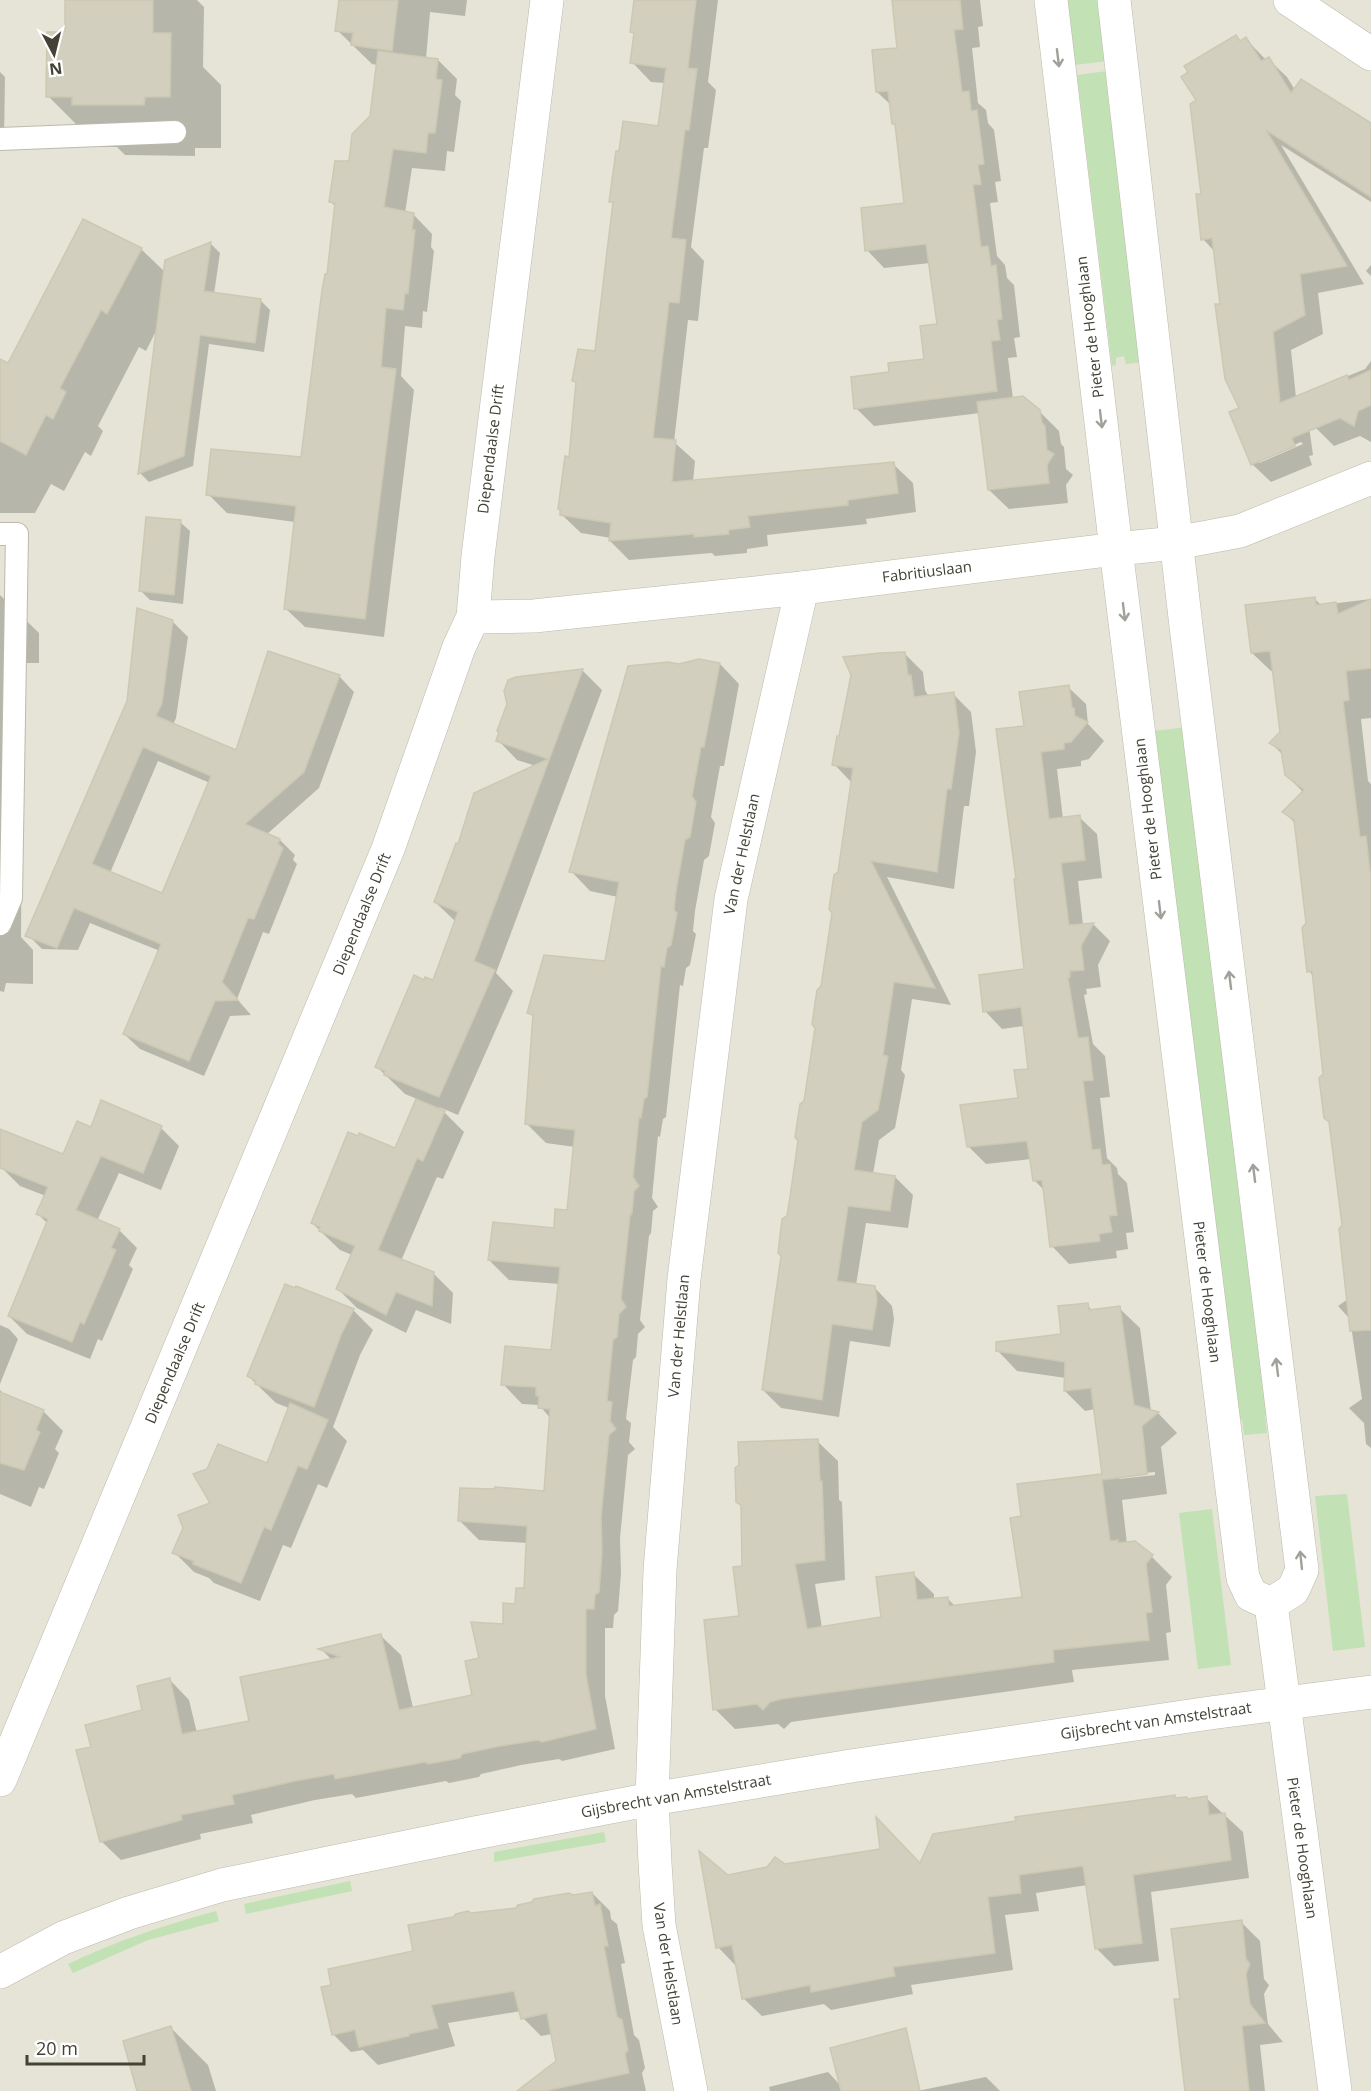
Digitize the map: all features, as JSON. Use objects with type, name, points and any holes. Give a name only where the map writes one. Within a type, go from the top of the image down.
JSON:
[{"type":"street","name":"Diependaalse Drift","points":[[0,1780],[388,849],[459,647],[472,617],[547,0]]},
{"type":"street","name":"Pieter de Hooghlaan","points":[[1051,0],[1242,1578],[1251,1595],[1271,1604],[1282,1703],[1335,2091]]},
{"type":"street","points":[[1114,0],[1176,543],[1302,1570],[1293,1590],[1271,1604]]},
{"type":"street","points":[[1290,0],[1371,54]]},
{"type":"street","name":"Fabritiuslaan","points":[[472,617],[534,616],[802,588],[1176,543],[1240,531],[1371,478]]},
{"type":"street","name":"Van der Helstlaan","points":[[691,2091],[660,1925],[652,1799],[660,1570],[684,1279],[729,911],[802,588]]},
{"type":"street","name":"Gijsbrecht van Amstelstraat","points":[[0,1972],[63,1938],[129,1913],[222,1885],[475,1833],[652,1799],[863,1764],[1371,1692]]},
{"type":"lane","points":[[0,139],[175,132]]},
{"type":"lane","points":[[0,534],[17,534],[11,898],[0,924]]},
{"type":"shaded area","points":[[0,0],[1371,0],[1371,2091],[0,2091]]},
{"type":"green space","points":[[1067,0],[1100,0],[1107,61],[1075,65]]},
{"type":"green space","points":[[1108,71],[1143,362],[1126,364],[1124,356],[1116,358],[1116,365],[1112,366],[1077,75]]},
{"type":"green space","points":[[1187,727],[1269,1415],[1265,1416],[1267,1433],[1244,1435],[1242,1419],[1237,1419],[1154,731]]},
{"type":"green space","points":[[1347,1494],[1365,1647],[1333,1651],[1315,1496]]},
{"type":"green space","points":[[1212,1509],[1231,1665],[1198,1669],[1179,1513]]},
{"type":"green space","points":[[604,1832],[606,1842],[494,1862],[494,1852]]},
{"type":"green space","points":[[350,1881],[352,1891],[246,1914],[244,1904]]},
{"type":"green space","points":[[216,1911],[219,1921],[148,1940],[73,1973],[68,1964],[141,1934]]},
{"type":"building","points":[[65,0],[153,0],[153,33],[171,33],[170,97],[145,97],[144,105],[72,105],[72,97],[46,97],[47,32],[65,32]]},
{"type":"building","points":[[339,0],[398,0],[392,51],[351,45],[353,33],[335,31]]},
{"type":"building","points":[[634,0],[696,0],[688,68],[697,69],[689,130],[685,130],[671,238],[686,240],[679,303],[669,302],[653,438],[676,440],[672,482],[894,462],[898,493],[848,500],[848,505],[748,516],[750,527],[728,530],[729,534],[694,537],[694,534],[609,541],[611,523],[560,515],[560,509],[558,509],[565,456],[569,457],[576,382],[572,381],[578,349],[595,351],[613,202],[609,202],[623,121],[658,126],[666,68],[630,63],[634,33],[630,32]]},
{"type":"building","points":[[892,0],[960,0],[963,29],[954,30],[962,92],[969,91],[971,111],[977,110],[984,164],[978,165],[981,184],[973,185],[981,247],[988,246],[991,266],[996,265],[1002,319],[997,320],[1000,340],[991,341],[997,391],[854,409],[851,377],[889,372],[888,363],[924,359],[920,326],[937,324],[926,244],[865,251],[861,208],[904,203],[895,124],[892,124],[888,91],[876,92],[872,50],[897,48]]},
{"type":"building","points":[[1236,35],[1240,41],[1246,37],[1261,61],[1269,57],[1291,93],[1301,79],[1371,123],[1371,197],[1266,130],[1347,266],[1300,274],[1305,315],[1273,332],[1280,403],[1347,375],[1349,380],[1371,370],[1371,405],[1358,411],[1354,426],[1340,418],[1292,438],[1295,446],[1251,465],[1229,412],[1239,408],[1225,379],[1215,304],[1220,304],[1212,238],[1201,240],[1196,194],[1201,194],[1190,104],[1196,100],[1181,77],[1188,72],[1184,66]]},
{"type":"building","points":[[378,51],[438,59],[436,79],[442,80],[435,133],[428,133],[426,153],[393,149],[384,207],[414,213],[412,230],[415,230],[408,294],[405,293],[403,310],[386,308],[381,367],[396,369],[365,619],[284,609],[296,506],[206,495],[211,449],[301,457],[322,290],[325,274],[327,274],[335,203],[329,202],[335,161],[349,161],[352,134],[370,116]]},
{"type":"building","points":[[83,219],[142,248],[107,314],[101,310],[60,388],[66,392],[53,419],[46,415],[26,455],[0,441],[0,359],[8,363]]},
{"type":"building","points":[[211,242],[204,291],[261,299],[255,343],[200,335],[184,456],[138,474],[165,260]]},
{"type":"building","points":[[1023,396],[1040,410],[1042,423],[1045,426],[1047,450],[1054,454],[1047,465],[1049,483],[988,490],[977,402]]},
{"type":"building","points":[[146,517],[181,520],[174,595],[139,591]]},
{"type":"building","points":[[1315,597],[1316,605],[1336,602],[1338,614],[1371,599],[1371,668],[1346,671],[1349,700],[1343,701],[1360,837],[1366,836],[1371,880],[1371,1330],[1350,1331],[1339,1229],[1342,1225],[1329,1122],[1324,1118],[1319,1078],[1323,1074],[1312,971],[1307,972],[1302,928],[1306,923],[1294,820],[1282,812],[1304,790],[1285,775],[1281,750],[1269,743],[1280,732],[1270,651],[1251,653],[1245,605]]},
{"type":"building","points":[[137,608],[173,620],[162,703],[156,716],[236,750],[268,651],[340,675],[304,772],[245,824],[280,839],[278,844],[283,848],[254,919],[248,918],[222,982],[238,1000],[215,1001],[189,1061],[123,1034],[161,944],[74,908],[57,948],[25,936],[127,701]],"holes":[[[143,747],[211,776],[162,893],[92,864]]]},
{"type":"building","points":[[905,652],[914,697],[954,692],[959,733],[951,789],[947,789],[937,872],[871,861],[935,988],[894,982],[883,1055],[888,1056],[878,1110],[862,1122],[854,1170],[895,1176],[890,1211],[848,1206],[837,1281],[875,1286],[877,1301],[872,1330],[832,1324],[822,1400],[762,1390],[781,1256],[778,1253],[782,1219],[787,1216],[790,1197],[798,1141],[795,1137],[800,1104],[804,1101],[815,1028],[812,1024],[817,990],[821,986],[832,913],[829,909],[834,875],[838,872],[853,768],[832,765],[851,675],[843,657]]},
{"type":"building","points":[[699,659],[720,663],[692,796],[696,802],[690,837],[685,840],[676,891],[674,910],[677,913],[671,945],[667,948],[664,967],[661,966],[647,1097],[644,1099],[641,1118],[639,1117],[633,1177],[639,1186],[634,1191],[630,1216],[621,1299],[626,1307],[619,1314],[617,1337],[613,1340],[607,1401],[612,1402],[610,1421],[616,1429],[609,1435],[601,1517],[602,1552],[599,1592],[595,1595],[594,1609],[586,1609],[586,1675],[596,1729],[542,1742],[538,1740],[500,1746],[462,1754],[460,1758],[428,1764],[425,1762],[335,1779],[334,1774],[232,1795],[234,1804],[181,1815],[182,1820],[100,1842],[76,1750],[91,1747],[85,1725],[142,1710],[137,1686],[170,1678],[182,1734],[249,1721],[240,1677],[340,1657],[318,1649],[381,1634],[399,1710],[472,1695],[465,1661],[479,1658],[471,1622],[503,1624],[503,1603],[515,1604],[516,1588],[524,1588],[527,1526],[458,1521],[460,1488],[494,1489],[495,1487],[544,1491],[550,1409],[538,1408],[539,1396],[536,1396],[536,1387],[501,1385],[505,1346],[551,1350],[560,1267],[488,1260],[493,1222],[554,1228],[555,1209],[567,1210],[575,1130],[525,1124],[533,1015],[527,1013],[544,955],[605,961],[619,882],[569,872],[628,666],[668,662],[679,664]]},
{"type":"building","points":[[583,669],[474,961],[495,970],[439,1097],[384,1075],[385,1071],[375,1067],[414,975],[424,980],[425,977],[433,980],[458,912],[434,902],[456,843],[458,844],[474,793],[548,759],[496,741],[499,732],[497,731],[507,704],[504,691],[508,680],[516,677]]},
{"type":"building","points":[[1069,685],[1075,716],[1088,722],[1071,742],[1064,743],[1064,749],[1041,752],[1049,819],[1080,815],[1085,860],[1061,863],[1069,925],[1094,923],[1081,946],[1084,970],[1070,971],[1068,978],[1078,1038],[1088,1037],[1093,1080],[1083,1081],[1092,1150],[1100,1149],[1102,1165],[1110,1164],[1117,1215],[1109,1216],[1112,1232],[1099,1234],[1100,1241],[1050,1247],[1042,1180],[1033,1181],[1027,1141],[967,1147],[960,1105],[1018,1098],[1014,1070],[1028,1069],[1021,1007],[983,1012],[979,975],[1024,969],[1014,879],[1016,879],[996,729],[1024,726],[1019,692]]},
{"type":"building","points":[[416,1099],[445,1111],[423,1161],[417,1158],[378,1250],[434,1272],[432,1306],[396,1292],[386,1315],[336,1289],[355,1246],[319,1231],[320,1227],[311,1223],[348,1132],[358,1136],[359,1133],[395,1148]]},
{"type":"building","points":[[101,1100],[162,1126],[143,1173],[101,1156],[76,1210],[120,1229],[111,1248],[116,1250],[84,1324],[80,1322],[72,1342],[8,1316],[48,1219],[36,1214],[48,1187],[0,1168],[0,1129],[63,1154],[77,1121],[91,1127]]},
{"type":"building","points":[[285,1284],[295,1288],[296,1286],[354,1309],[341,1335],[314,1407],[255,1384],[256,1381],[247,1376]]},
{"type":"building","points":[[1088,1303],[1089,1310],[1120,1306],[1134,1405],[1159,1412],[1142,1426],[1147,1474],[1102,1480],[1110,1541],[1118,1540],[1118,1543],[1135,1541],[1153,1555],[1146,1564],[1152,1612],[1146,1613],[1149,1640],[1053,1650],[1054,1662],[781,1699],[770,1702],[763,1710],[757,1704],[713,1710],[704,1620],[739,1616],[733,1567],[742,1566],[741,1505],[736,1502],[735,1468],[739,1465],[738,1442],[818,1439],[825,1560],[795,1564],[807,1629],[881,1617],[876,1577],[914,1572],[917,1600],[948,1597],[949,1606],[1022,1597],[1010,1518],[1021,1516],[1017,1484],[1102,1474],[1091,1388],[1064,1391],[1065,1362],[996,1351],[996,1342],[1061,1334],[1058,1306]]},
{"type":"building","points":[[0,1392],[44,1410],[36,1430],[40,1432],[24,1470],[0,1463]]},
{"type":"building","points":[[290,1403],[328,1420],[307,1469],[298,1466],[271,1530],[264,1527],[241,1583],[172,1553],[183,1528],[178,1515],[210,1503],[193,1474],[207,1469],[218,1444],[267,1463]]},
{"type":"building","points":[[1175,1795],[1175,1798],[1187,1797],[1187,1799],[1207,1796],[1209,1815],[1225,1813],[1231,1860],[1133,1875],[1142,1943],[1095,1949],[1083,1866],[1019,1875],[1021,1893],[988,1897],[995,1953],[893,1967],[895,1976],[811,1992],[810,1985],[742,1999],[732,1945],[716,1948],[699,1851],[728,1875],[767,1867],[775,1857],[785,1864],[880,1849],[876,1817],[920,1863],[933,1834],[1016,1821],[1015,1817]]},
{"type":"building","points":[[592,1892],[595,1906],[600,1904],[608,1946],[604,1946],[617,2017],[622,2020],[628,2050],[625,2054],[629,2073],[545,2091],[517,2091],[556,2061],[547,2013],[521,2019],[514,1991],[431,2005],[438,2028],[409,2034],[409,2036],[359,2047],[355,2030],[332,2035],[321,1987],[331,1985],[328,1969],[413,1951],[408,1925],[453,1917],[468,1911],[471,1913],[516,1908],[534,1899]]},
{"type":"building","points":[[1242,1920],[1246,1959],[1250,1964],[1246,1974],[1250,2004],[1265,2023],[1242,2026],[1249,2091],[1185,2091],[1174,1999],[1180,1999],[1171,1929]]},
{"type":"building","points":[[171,2026],[191,2091],[137,2091],[123,2041]]},
{"type":"building","points":[[906,2028],[920,2091],[841,2091],[830,2048]]}]
